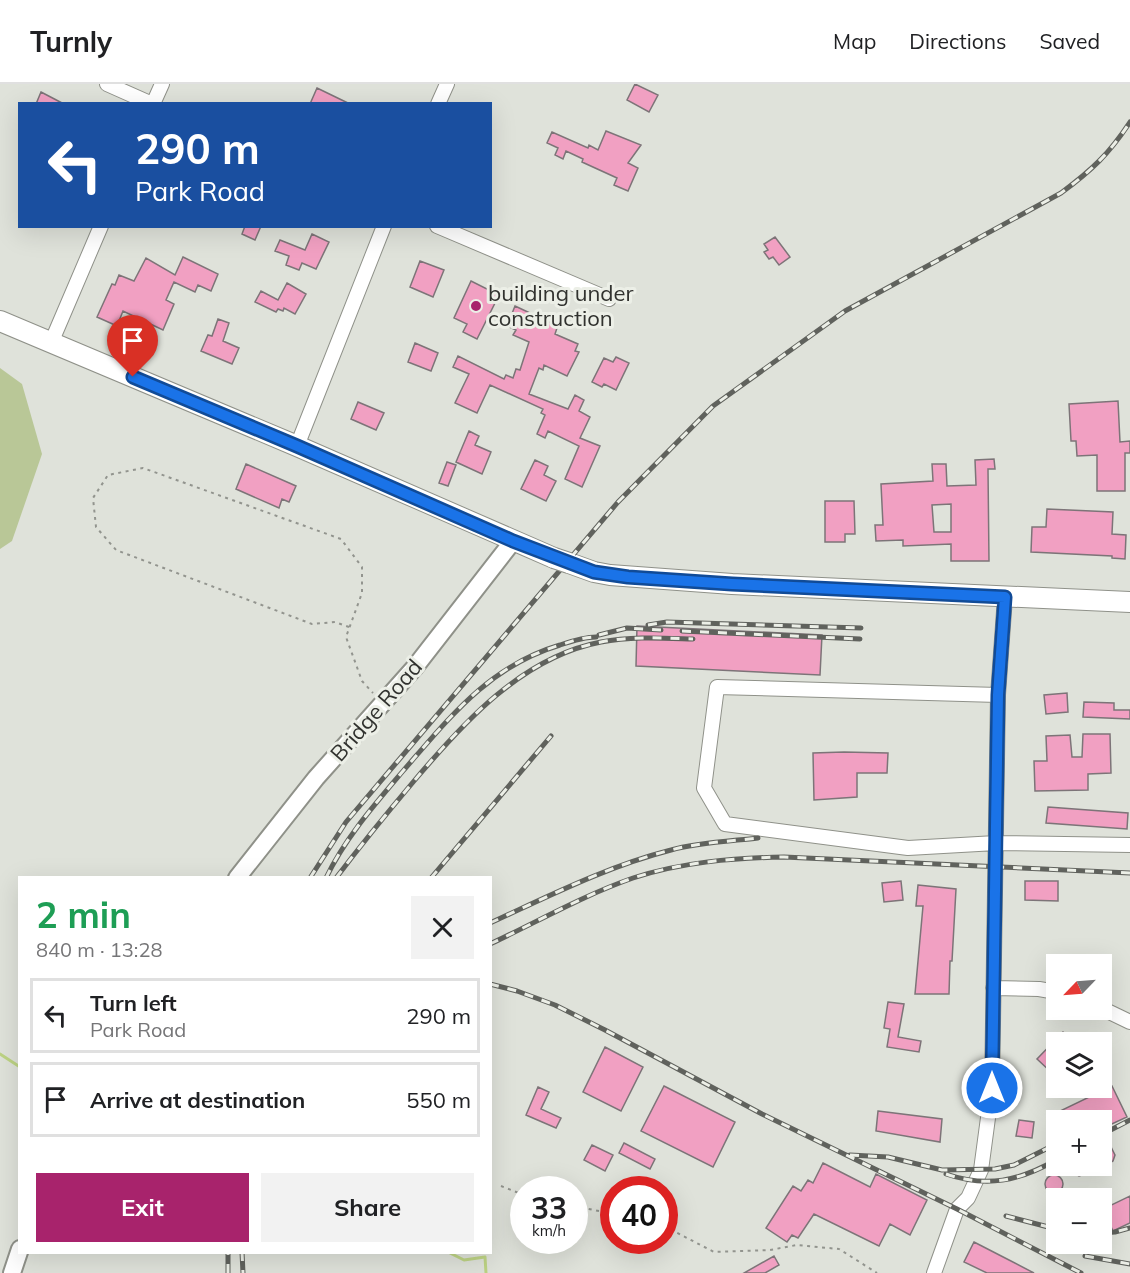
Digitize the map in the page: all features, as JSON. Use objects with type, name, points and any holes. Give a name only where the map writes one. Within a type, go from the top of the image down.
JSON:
[{"type":"highway","points":[[0,321],[297,446],[513,541],[594,572],[640,578],[732,584],[1130,602]]},
{"type":"main road","name":"Bridge Road","points":[[239,876],[316,778],[415,668],[513,541]]},
{"type":"main road","points":[[12,1273],[18,1254]]},
{"type":"street","points":[[107,84],[148,102]]},
{"type":"street","points":[[154,102],[162,84]]},
{"type":"street","points":[[439,102],[447,84]]},
{"type":"street","points":[[51,343],[100,228]]},
{"type":"street","points":[[297,446],[383,228]]},
{"type":"street","points":[[442,228],[609,299]]},
{"type":"street","points":[[934,1273],[957,1209],[968,1198],[981,1170],[992,1088],[998,695],[1005,597]]},
{"type":"street","points":[[998,695],[717,687],[704,788],[724,824],[908,848],[996,843],[1130,845]]},
{"type":"street","points":[[993,988],[1046,990]]},
{"type":"street","points":[[1112,1013],[1130,1022]]},
{"type":"path","points":[[350,627],[335,622],[312,624],[116,550],[96,527],[93,498],[108,475],[143,468],[341,539],[362,567],[362,593],[350,627],[346,638],[362,681],[382,704]]},
{"type":"path","points":[[501,1186],[510,1190]]},
{"type":"path","points":[[678,1233],[714,1252],[770,1250],[797,1245],[839,1249],[876,1273]]},
{"type":"green space","points":[[0,368],[22,384],[42,454],[12,541],[0,549]]},
{"type":"building","points":[[635,84],[658,95],[649,112],[627,100]]},
{"type":"building","points":[[317,88],[346,102],[311,102]]},
{"type":"building","points":[[41,92],[60,102],[37,102]]},
{"type":"building","points":[[606,131],[641,145],[628,163],[638,168],[628,191],[614,185],[617,178],[582,162],[583,159],[566,151],[563,159],[555,155],[558,148],[547,143],[552,132],[598,150]]},
{"type":"building","points":[[244,228],[260,228],[255,240],[242,234]]},
{"type":"building","points":[[312,234],[329,242],[316,269],[302,263],[299,270],[286,265],[289,256],[275,251],[280,240],[305,250]]},
{"type":"building","points":[[775,237],[790,257],[779,265],[773,257],[769,259],[764,252],[768,250],[764,244]]},
{"type":"building","points":[[183,257],[218,274],[211,291],[198,285],[195,292],[174,282],[166,300],[174,304],[163,330],[123,311],[117,326],[97,317],[112,284],[115,285],[119,275],[134,281],[146,258],[175,275]]},
{"type":"building","points":[[420,261],[444,270],[433,297],[410,287]]},
{"type":"building","name":"building under construction","points":[[471,281],[499,295],[477,339],[463,332],[467,324],[454,318]]},
{"type":"building","points":[[287,283],[306,294],[295,314],[284,308],[283,311],[278,309],[276,312],[255,302],[261,291],[278,300]]},
{"type":"building","points":[[515,306],[530,315],[558,325],[555,334],[578,344],[575,351],[579,352],[567,376],[544,365],[543,370],[539,368],[529,394],[568,409],[575,395],[584,400],[579,411],[590,417],[580,438],[600,446],[582,487],[565,479],[579,446],[548,431],[545,438],[537,434],[545,415],[541,413],[543,409],[490,385],[477,413],[455,403],[469,374],[453,367],[458,356],[504,379],[506,375],[513,378],[516,369],[520,370],[529,342],[513,335],[516,330],[507,326]]},
{"type":"building","points":[[218,319],[229,323],[223,341],[239,348],[232,364],[201,351],[208,335],[212,336]]},
{"type":"building","name":"building under construction","points":[[415,343],[438,353],[431,371],[408,362]]},
{"type":"building","points":[[616,357],[629,363],[616,390],[604,384],[602,387],[592,382],[604,358],[613,362]]},
{"type":"building","points":[[1118,401],[1120,442],[1130,441],[1130,453],[1125,453],[1125,491],[1097,491],[1097,455],[1077,456],[1076,441],[1071,441],[1069,404]]},
{"type":"building","points":[[358,402],[384,413],[376,430],[351,419]]},
{"type":"building","points":[[469,431],[479,436],[475,445],[491,452],[482,474],[456,462]]},
{"type":"building","points":[[994,459],[995,469],[988,469],[989,561],[951,561],[951,544],[903,546],[903,540],[876,541],[875,525],[883,525],[881,484],[933,481],[932,464],[946,464],[947,486],[976,485],[975,460]],"holes":[[[951,504],[951,532],[934,532],[932,505]]]},
{"type":"building","points":[[535,460],[548,466],[544,475],[556,481],[546,501],[521,489]]},
{"type":"building","points":[[447,462],[456,465],[448,486],[439,483]]},
{"type":"building","points":[[246,464],[296,486],[289,502],[282,499],[279,508],[236,489]]},
{"type":"building","points":[[825,501],[854,501],[855,534],[845,534],[845,542],[825,542]]},
{"type":"building","points":[[1047,509],[1113,512],[1112,534],[1126,535],[1125,559],[1112,558],[1112,556],[1031,552],[1032,527],[1046,527]]},
{"type":"building","points":[[637,626],[822,635],[820,675],[636,666]]},
{"type":"building","points":[[1067,693],[1068,712],[1046,714],[1044,695]]},
{"type":"building","points":[[1084,702],[1114,703],[1114,710],[1130,710],[1130,719],[1083,717]]},
{"type":"building","points":[[1083,734],[1110,734],[1111,773],[1088,774],[1088,790],[1035,791],[1034,761],[1047,761],[1046,736],[1070,735],[1072,757],[1082,757]]},
{"type":"building","points":[[813,753],[888,753],[887,773],[857,773],[857,797],[814,800]]},
{"type":"building","points":[[1048,807],[1128,813],[1127,829],[1046,823]]},
{"type":"building","points":[[901,881],[903,900],[884,902],[882,883]]},
{"type":"building","points":[[1025,881],[1058,881],[1058,901],[1025,900]]},
{"type":"building","points":[[918,885],[956,889],[949,994],[915,994],[923,906],[916,906]]},
{"type":"building","points":[[888,1002],[904,1004],[898,1037],[921,1041],[919,1052],[887,1047],[890,1029],[884,1028]]},
{"type":"building","points":[[605,1047],[643,1067],[621,1111],[583,1092]]},
{"type":"building","points":[[1046,1050],[1046,1067],[1037,1059]]},
{"type":"building","points":[[664,1086],[735,1122],[713,1167],[641,1131]]},
{"type":"building","points":[[1112,1086],[1127,1117],[1112,1124],[1112,1110],[1062,1110],[1087,1098],[1112,1098]]},
{"type":"building","points":[[538,1087],[549,1092],[541,1109],[561,1118],[556,1128],[526,1115]]},
{"type":"building","points":[[878,1111],[942,1119],[940,1142],[876,1131]]},
{"type":"building","points":[[1019,1120],[1034,1122],[1032,1138],[1016,1136]]},
{"type":"building","points":[[624,1143],[655,1159],[650,1169],[619,1153]]},
{"type":"building","points":[[592,1145],[613,1155],[605,1171],[584,1160]]},
{"type":"building","points":[[823,1163],[870,1187],[876,1174],[927,1200],[910,1235],[890,1224],[879,1246],[814,1214],[798,1238],[792,1235],[787,1242],[766,1228],[793,1186],[801,1191],[808,1180],[813,1183]]},
{"type":"building","points":[[1051,1176],[1057,1176],[1062,1181],[1061,1188],[1047,1188],[1045,1184]]},
{"type":"building","points":[[1130,1196],[1130,1223],[1113,1231],[1112,1229],[1112,1205]]},
{"type":"building","points":[[974,1242],[1034,1273],[987,1273],[964,1262]]},
{"type":"building","points":[[774,1256],[779,1265],[765,1273],[744,1273]]},
{"type":"waterway","points":[[0,1054],[18,1066]]},
{"type":"waterway","points":[[452,1254],[464,1260],[485,1257],[486,1273]]},
{"type":"railway","points":[[311,876],[346,822],[618,502],[713,406],[845,311],[1061,193],[1099,161],[1130,122]]},
{"type":"railway","points":[[648,625],[667,622],[861,628]]},
{"type":"railway","points":[[599,635],[627,628],[661,630]]},
{"type":"railway","points":[[682,631],[860,639]]},
{"type":"railway","points":[[327,876],[351,835],[371,809],[437,731],[473,696],[512,666],[535,654],[574,641],[596,637]]},
{"type":"railway","points":[[338,876],[394,805],[453,737],[496,695],[520,677],[572,650],[601,642],[636,638],[693,639]]},
{"type":"railway","points":[[433,876],[551,736]]},
{"type":"railway","points":[[492,922],[624,864],[691,846],[758,838]]},
{"type":"railway","points":[[492,943],[633,878],[670,868],[708,862],[784,857],[1130,873]]},
{"type":"railway","points":[[492,985],[555,1005],[762,1114],[957,1209],[1081,1273]]},
{"type":"railway","points":[[1112,1129],[1130,1120]]},
{"type":"railway","points":[[850,1155],[888,1157],[942,1170],[995,1169],[1014,1165],[1046,1149]]},
{"type":"railway","points":[[946,1174],[975,1181],[1002,1180],[1029,1173],[1046,1165]]},
{"type":"railway","points":[[1006,1216],[1046,1226]]},
{"type":"railway","points":[[1112,1232],[1130,1228]]},
{"type":"railway","points":[[228,1254],[228,1273]]},
{"type":"railway","points":[[242,1254],[243,1273]]},
{"type":"railway","points":[[1085,1256],[1130,1264]]},
{"type":"place","name":"building under construction","points":[[476,306]]},
{"type":"route","points":[[133,377],[513,541],[594,572],[628,577],[732,584],[1005,597],[998,695],[992,1088]]}]
